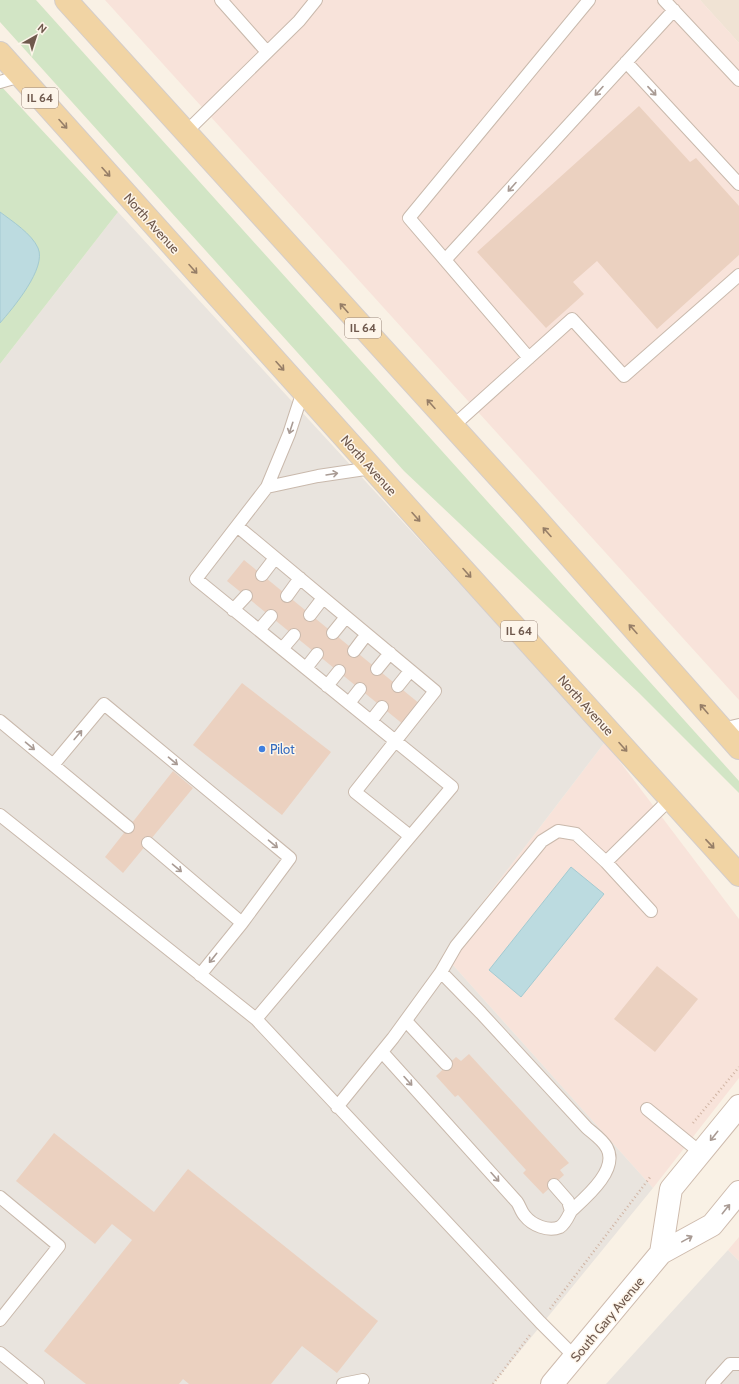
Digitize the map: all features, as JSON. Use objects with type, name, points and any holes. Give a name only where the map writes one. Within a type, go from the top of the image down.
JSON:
[{"type":"main road","name":"IL 64","points":[[66,0],[452,427],[730,727],[739,748]]},
{"type":"main road","name":"North Avenue","points":[[0,53],[739,875]]},
{"type":"main road","points":[[661,1253],[671,1189],[739,1106]]},
{"type":"main road","name":"South Gary Avenue","points":[[552,1384],[661,1253],[712,1225],[739,1192]]},
{"type":"lane","points":[[221,0],[267,52]]},
{"type":"lane","points":[[185,132],[299,21],[316,0]]},
{"type":"lane","points":[[529,358],[409,218],[589,0]]},
{"type":"lane","points":[[664,0],[739,80]]},
{"type":"lane","points":[[445,260],[674,10]]},
{"type":"lane","points":[[626,62],[739,184]]},
{"type":"lane","points":[[0,82],[21,76]]},
{"type":"lane","points":[[452,427],[572,319],[624,376],[739,275]]},
{"type":"lane","points":[[256,1019],[452,787],[196,580],[267,487],[289,434],[303,391]]},
{"type":"lane","points":[[267,487],[318,476],[372,468]]},
{"type":"lane","points":[[237,526],[435,691],[355,792],[410,836]]},
{"type":"lane","points":[[262,575],[275,558]]},
{"type":"lane","points":[[287,596],[300,578]]},
{"type":"lane","points":[[233,610],[246,596]]},
{"type":"lane","points":[[310,615],[323,598]]},
{"type":"lane","points":[[259,630],[271,616]]},
{"type":"lane","points":[[333,633],[346,617]]},
{"type":"lane","points":[[282,649],[294,635]]},
{"type":"lane","points":[[354,651],[366,635]]},
{"type":"lane","points":[[377,669],[390,653]]},
{"type":"lane","points":[[306,668],[317,654]]},
{"type":"lane","points":[[327,686],[339,671]]},
{"type":"lane","points":[[398,686],[410,671]]},
{"type":"lane","points":[[349,704],[360,689]]},
{"type":"lane","points":[[53,765],[104,704],[290,858],[242,923],[200,975]]},
{"type":"lane","points":[[371,721],[382,707]]},
{"type":"lane","points":[[0,721],[128,827]]},
{"type":"lane","points":[[606,862],[670,799]]},
{"type":"lane","points":[[0,815],[256,1019],[540,1322],[575,1356]]},
{"type":"lane","points":[[337,1107],[406,1021],[456,946],[542,841],[558,831],[576,834],[606,862],[651,912]]},
{"type":"lane","points":[[148,843],[242,923]]},
{"type":"lane","points":[[382,1052],[517,1202],[524,1215],[531,1223],[540,1227],[560,1227],[567,1219],[571,1211],[588,1195],[603,1176],[610,1165],[610,1156],[607,1148],[481,1013],[440,972]]},
{"type":"lane","points":[[406,1021],[446,1064]]},
{"type":"lane","points":[[647,1109],[701,1153]]},
{"type":"lane","points":[[554,1185],[568,1201],[571,1211]]},
{"type":"lane","points":[[0,1197],[59,1246],[0,1320]]},
{"type":"lane","points":[[0,1353],[38,1384]]},
{"type":"lane","points":[[712,1384],[730,1364],[739,1364]]},
{"type":"lane","points":[[343,1384],[362,1382]]},
{"type":"path","points":[[696,1119],[739,1068]]},
{"type":"path","points":[[570,1280],[651,1175]]},
{"type":"path","points":[[493,1384],[518,1352]]},
{"type":"shaded area","points":[[105,0],[700,0],[739,43],[739,700]]},
{"type":"shaded area","points":[[700,0],[739,0],[739,43]]},
{"type":"shaded area","points":[[118,212],[605,742],[443,954],[653,1188],[493,1384],[0,1384],[0,364]]},
{"type":"shaded area","points":[[605,742],[739,919],[739,1078],[653,1188],[443,954]]},
{"type":"shaded area","points":[[739,1237],[739,1261],[728,1250]]},
{"type":"shaded area","points":[[728,1250],[739,1261],[739,1384],[606,1384]]},
{"type":"green space","points":[[0,0],[36,0],[739,781],[739,793],[639,693],[404,471],[0,22]]},
{"type":"green space","points":[[0,85],[118,212],[0,364]]},
{"type":"water","points":[[0,212],[21,228],[31,238],[38,248],[39,256],[38,266],[33,277],[13,308],[0,323]]},
{"type":"water","points":[[571,867],[604,894],[521,997],[489,970]]},
{"type":"building","points":[[639,106],[690,162],[696,158],[739,206],[739,255],[657,329],[597,261],[573,282],[584,294],[546,328],[477,252]]},
{"type":"building","points":[[244,560],[420,704],[404,725],[227,581]]},
{"type":"building","name":"Pilot","points":[[242,683],[331,752],[282,815],[193,745]]},
{"type":"building","points":[[173,771],[193,788],[123,873],[105,857]]},
{"type":"building","points":[[657,966],[698,999],[655,1052],[614,1019]]},
{"type":"building","points":[[469,1054],[569,1163],[560,1170],[564,1175],[543,1194],[523,1173],[526,1170],[458,1095],[455,1097],[436,1076],[456,1057],[461,1061]]},
{"type":"building","points":[[54,1133],[154,1212],[188,1169],[378,1321],[337,1373],[302,1346],[271,1384],[189,1384],[183,1379],[179,1384],[86,1384],[44,1351],[132,1240],[112,1224],[95,1244],[16,1181]]},
{"type":"place","name":"Pilot","points":[[262,749]]}]
